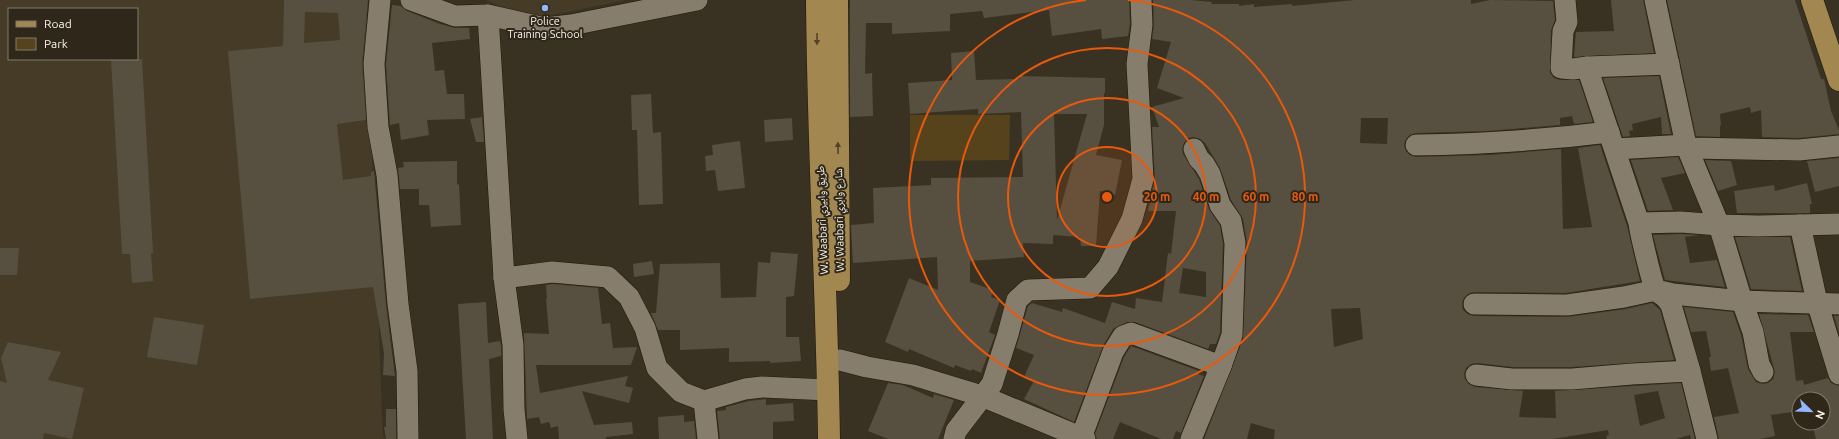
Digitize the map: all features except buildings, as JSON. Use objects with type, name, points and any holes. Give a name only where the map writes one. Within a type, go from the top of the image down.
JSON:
[{"type":"main road","name":"W. Waabari طريق وابيري","points":[[817,0],[818,113],[828,339],[829,439]]},
{"type":"main road","name":"W. Waabari شارع وابري","points":[[837,0],[842,439]]},
{"type":"main road","points":[[1812,0],[1838,75]]},
{"type":"street","points":[[380,0],[374,64],[378,127],[387,175],[398,304],[407,371],[408,439]]},
{"type":"street","points":[[411,0],[455,16],[488,15],[545,28],[571,25],[697,0]]},
{"type":"street","points":[[954,439],[956,431],[992,384],[1017,300],[1028,290],[1090,288],[1108,267],[1132,218],[1143,179],[1137,64],[1142,25],[1141,0]]},
{"type":"street","points":[[1565,0],[1567,22],[1563,31],[1561,68],[1573,69],[1587,67],[1669,64]]},
{"type":"street","points":[[1655,0],[1686,145],[1719,225],[1753,332],[1759,364],[1763,372]]},
{"type":"street","points":[[488,15],[504,278],[513,345],[514,409],[517,439]]},
{"type":"street","points":[[1587,67],[1639,223],[1641,238],[1656,290],[1667,297],[1671,305],[1690,371],[1707,439]]},
{"type":"street","points":[[1416,145],[1462,145],[1500,141],[1612,141],[1686,145],[1691,148],[1799,150],[1839,146]]},
{"type":"street","points":[[1191,439],[1232,335],[1235,243],[1231,220],[1220,205],[1210,174],[1204,164],[1199,160],[1194,149]]},
{"type":"street","points":[[1639,223],[1681,222],[1719,225],[1839,224]]},
{"type":"street","points":[[1800,225],[1817,302],[1839,374]]},
{"type":"street","points":[[504,278],[552,272],[608,277],[629,297],[645,328],[657,368],[681,392],[704,401],[762,387],[828,390]]},
{"type":"street","points":[[1474,304],[1567,305],[1624,297],[1656,290],[1673,294],[1742,301],[1817,302],[1839,304]]},
{"type":"street","points":[[840,360],[867,367],[913,375],[982,396],[1083,438],[1113,352],[1123,336],[1130,334],[1221,366]]},
{"type":"street","points":[[1476,375],[1512,379],[1572,379],[1690,371]]},
{"type":"street","points":[[704,401],[708,439]]},
{"type":"shaded area","points":[[0,0],[366,0],[383,437],[386,439],[0,439]]},
{"type":"shaded area","name":"Police Training School","points":[[486,0],[626,0],[543,17],[513,13]]},
{"type":"green space","points":[[910,115],[1010,115],[1009,160],[910,161]]},
{"type":"place","name":"Police Training School","points":[[545,8]]}]
